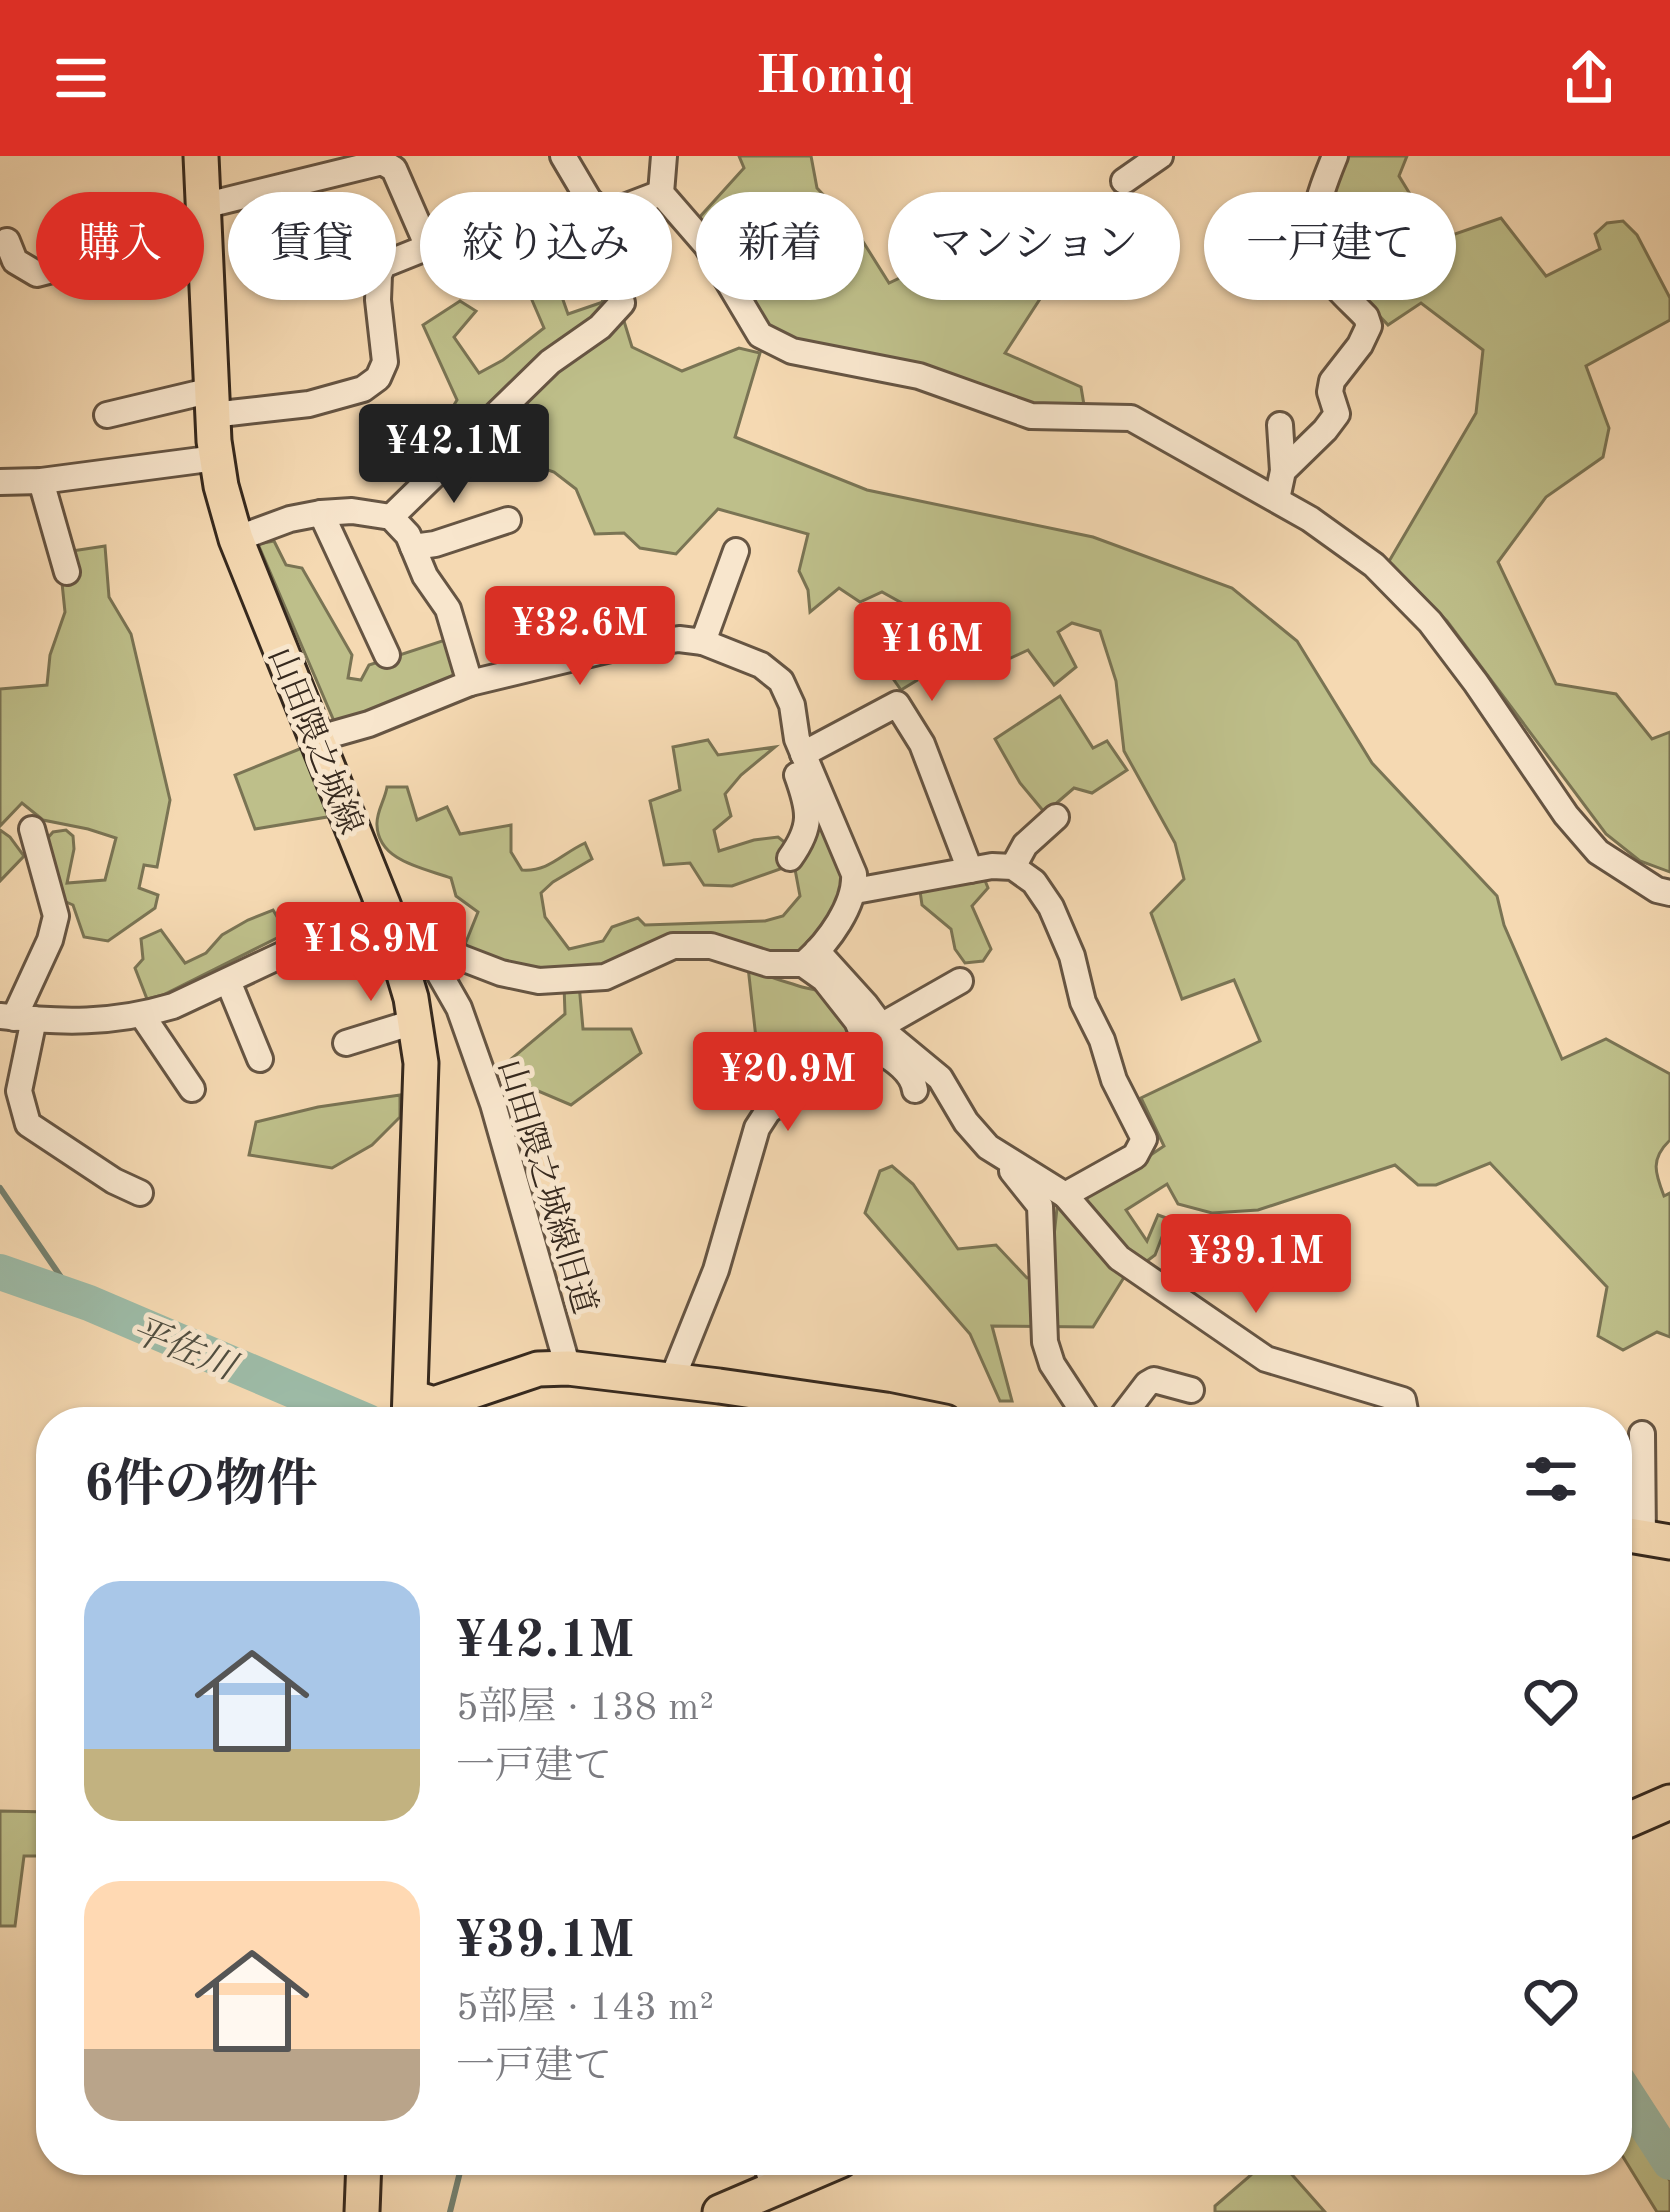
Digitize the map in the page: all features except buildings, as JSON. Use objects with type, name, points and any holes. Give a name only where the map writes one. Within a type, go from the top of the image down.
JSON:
[{"type":"main road","name":"山田隈之城線","points":[[201,156],[202,192]]},
{"type":"main road","name":"山田隈之城線","points":[[204,226],[221,486],[236,539],[384,907],[411,998],[421,1063],[410,1407]]},
{"type":"main road","points":[[427,1407],[538,1369],[568,1368],[863,1407]]},
{"type":"main road","points":[[1632,1818],[1670,1802]]},
{"type":"main road","points":[[362,2212],[363,2175]]},
{"type":"main road","points":[[720,2212],[769,2175]]},
{"type":"street","points":[[563,156],[588,192]]},
{"type":"street","points":[[661,192],[664,156]]},
{"type":"street","points":[[1124,182],[1160,156]]},
{"type":"street","points":[[1283,471],[1336,414],[1331,381],[1369,326],[1325,273],[1314,242],[1316,204],[1335,156]]},
{"type":"street","points":[[204,206],[382,162],[394,169],[420,229]]},
{"type":"street","points":[[672,206],[707,246],[760,335],[792,351],[919,376],[1030,416],[1131,418],[1310,519],[1374,565],[1430,622],[1566,815],[1598,852],[1657,890],[1670,893]]},
{"type":"street","points":[[7,241],[14,262],[37,274],[137,248],[205,245]]},
{"type":"street","points":[[106,415],[212,403],[309,404],[363,389],[378,378],[385,362],[378,300],[383,265],[420,250]]},
{"type":"street","points":[[391,518],[550,362],[600,327],[621,300]]},
{"type":"street","points":[[1277,499],[1283,471],[1280,424]]},
{"type":"street","points":[[0,482],[216,458]]},
{"type":"street","points":[[40,481],[67,572]]},
{"type":"street","points":[[236,539],[321,513],[352,511],[391,518],[408,535],[425,575],[448,609],[470,683]]},
{"type":"street","points":[[321,513],[387,655]]},
{"type":"street","points":[[413,547],[508,520]]},
{"type":"street","points":[[703,642],[736,551]]},
{"type":"street","points":[[611,649],[619,616]]},
{"type":"street","points":[[316,739],[369,724],[470,683],[611,649],[679,639],[703,642],[761,665],[781,681],[792,705],[796,739],[854,874],[855,891],[810,957],[768,964],[711,946],[673,946],[605,977],[539,981],[501,974],[462,958],[414,929]]},
{"type":"street","points":[[790,858],[808,823],[807,802],[796,775],[805,760],[896,704],[922,744],[970,870]]},
{"type":"street","points":[[824,803],[840,807],[861,849]]},
{"type":"street","points":[[1012,867],[1025,845],[1056,817]]},
{"type":"street","points":[[32,829],[56,916],[16,1018],[19,1091],[28,1124],[140,1193]]},
{"type":"street","points":[[855,891],[992,866],[1012,867],[1034,882],[1051,907],[1072,956],[1083,1003],[1144,1139],[1135,1156],[1064,1195]]},
{"type":"street","points":[[16,1018],[77,1022],[142,1015],[173,1006],[384,907]]},
{"type":"street","name":"山田隈之城線旧道","points":[[384,907],[414,929],[459,1008],[493,1103],[568,1368]]},
{"type":"street","points":[[810,957],[857,1021],[940,1078],[966,1122],[1040,1206],[1045,1342],[1052,1364],[1080,1407]]},
{"type":"street","points":[[228,981],[260,1059]]},
{"type":"street","points":[[671,1382],[716,1270],[757,1128],[768,1111],[873,1034],[960,981]]},
{"type":"street","points":[[142,1015],[192,1089]]},
{"type":"street","points":[[346,1043],[415,1022]]},
{"type":"street","points":[[873,1034],[914,1080],[915,1090]]},
{"type":"street","points":[[988,1147],[1064,1195],[1119,1258],[1266,1359],[1403,1400],[1404,1407]]},
{"type":"street","points":[[1129,1407],[1154,1380],[1191,1390]]},
{"type":"street","points":[[1642,1434],[1643,1538]]},
{"type":"green space","points":[[739,156],[811,156],[821,192],[722,192],[744,168]]},
{"type":"green space","points":[[1345,156],[1407,156],[1399,176],[1409,192],[1332,192]]},
{"type":"green space","points":[[1501,218],[1546,276],[1600,249],[1595,234],[1607,223],[1623,221],[1637,235],[1670,298],[1670,320],[1586,366],[1609,428],[1603,457],[1546,497],[1498,562],[1556,684],[1616,694],[1652,739],[1670,732],[1670,872],[1640,861],[1606,834],[1447,621],[1388,563],[1476,413],[1483,350],[1421,303],[1388,325],[1365,300],[1456,300],[1456,234]]},
{"type":"green space","points":[[864,243],[888,281],[888,300],[1039,300],[1005,353],[1081,387],[1085,411],[1030,408],[797,345],[764,329],[746,300],[864,300]]},
{"type":"green space","points":[[532,300],[563,300],[568,314],[617,300],[632,347],[682,371],[739,348],[760,353],[735,437],[867,490],[1093,537],[1232,588],[1297,641],[1372,763],[1497,896],[1504,925],[1562,1059],[1606,1039],[1670,1074],[1670,1140],[1656,1166],[1664,1196],[1670,1193],[1670,1337],[1657,1332],[1623,1350],[1598,1336],[1607,1287],[1490,1163],[1436,1185],[1418,1185],[1395,1165],[1258,1210],[1212,1213],[1178,1204],[1167,1184],[1126,1210],[1147,1241],[1158,1215],[1169,1219],[1155,1255],[1123,1279],[1093,1327],[992,1326],[1012,1401],[1000,1401],[970,1334],[865,1213],[880,1171],[892,1166],[913,1184],[958,1249],[996,1245],[1027,1278],[1050,1274],[1057,1208],[1109,1183],[1164,1146],[1141,1098],[1260,1041],[1234,980],[1182,999],[1151,913],[1184,879],[1175,843],[1124,751],[1116,681],[1100,631],[1072,623],[1058,632],[1076,667],[1054,685],[1028,650],[1002,662],[980,642],[901,690],[894,680],[936,622],[882,592],[860,602],[839,588],[810,612],[808,590],[799,571],[808,534],[718,509],[676,554],[640,548],[624,533],[595,534],[576,489],[554,472],[487,449],[465,431],[427,471],[419,463],[457,400],[423,325],[460,301],[476,311],[454,337],[479,373],[544,328]]},
{"type":"green space","points":[[274,541],[286,565],[302,568],[352,655],[348,678],[361,680],[369,665],[448,639],[464,681],[337,728],[258,544]]},
{"type":"green space","points":[[105,546],[109,597],[131,634],[170,800],[157,867],[144,865],[139,888],[158,895],[155,908],[108,941],[84,937],[73,905],[57,898],[46,840],[53,832],[66,830],[73,836],[67,883],[105,880],[116,838],[43,820],[22,803],[0,826],[0,689],[47,685],[50,655],[65,612],[62,583],[76,578],[72,551]]},
{"type":"green space","points":[[1060,696],[1093,748],[1107,741],[1127,770],[1092,793],[1074,788],[1045,813],[1020,783],[995,739]]},
{"type":"green space","points":[[708,740],[718,755],[775,747],[725,794],[731,816],[714,830],[719,851],[778,837],[792,848],[818,802],[851,889],[801,959],[710,942],[548,977],[464,947],[478,912],[456,896],[451,878],[393,855],[379,837],[377,820],[387,787],[407,787],[417,820],[447,807],[460,834],[511,825],[511,852],[522,870],[547,865],[585,843],[592,859],[541,893],[545,917],[569,949],[603,941],[612,927],[638,918],[645,925],[765,921],[783,916],[800,896],[794,864],[732,886],[704,885],[690,863],[664,865],[650,801],[680,790],[673,747]]},
{"type":"green space","points":[[302,748],[333,816],[255,829],[235,775]]},
{"type":"green space","points":[[0,830],[24,856],[0,881]]},
{"type":"green space","points":[[984,878],[988,888],[972,906],[991,949],[983,961],[965,963],[955,949],[951,929],[922,905],[920,891]]},
{"type":"green space","points":[[273,910],[287,933],[147,999],[135,968],[143,959],[141,939],[161,930],[185,963],[206,953],[222,935]]},
{"type":"green space","points":[[748,967],[826,995],[850,1032],[844,1044],[781,1085],[752,1059],[719,1054],[720,1044],[756,1038]]},
{"type":"green space","points":[[579,984],[583,1029],[631,1029],[641,1053],[571,1105],[529,1087],[502,1091],[511,1059],[565,1014],[564,985]]},
{"type":"green space","points":[[400,1095],[400,1117],[372,1145],[332,1168],[249,1155],[256,1122]]},
{"type":"green space","points":[[0,1811],[36,1812],[36,1856],[24,1856],[15,1926],[0,1926]]},
{"type":"green space","points":[[1632,2121],[1670,2181],[1670,2212],[1657,2212],[1632,2171]]},
{"type":"green space","points":[[1251,2175],[1292,2175],[1325,2212],[1215,2212],[1215,2206]]},
{"type":"waterway","points":[[0,1188],[76,1299]]},
{"type":"waterway","name":"平佐川","points":[[0,1272],[89,1303],[333,1407]]},
{"type":"waterway","name":"平佐川","points":[[1632,2103],[1670,2162]]},
{"type":"waterway","points":[[450,2212],[459,2175]]}]
